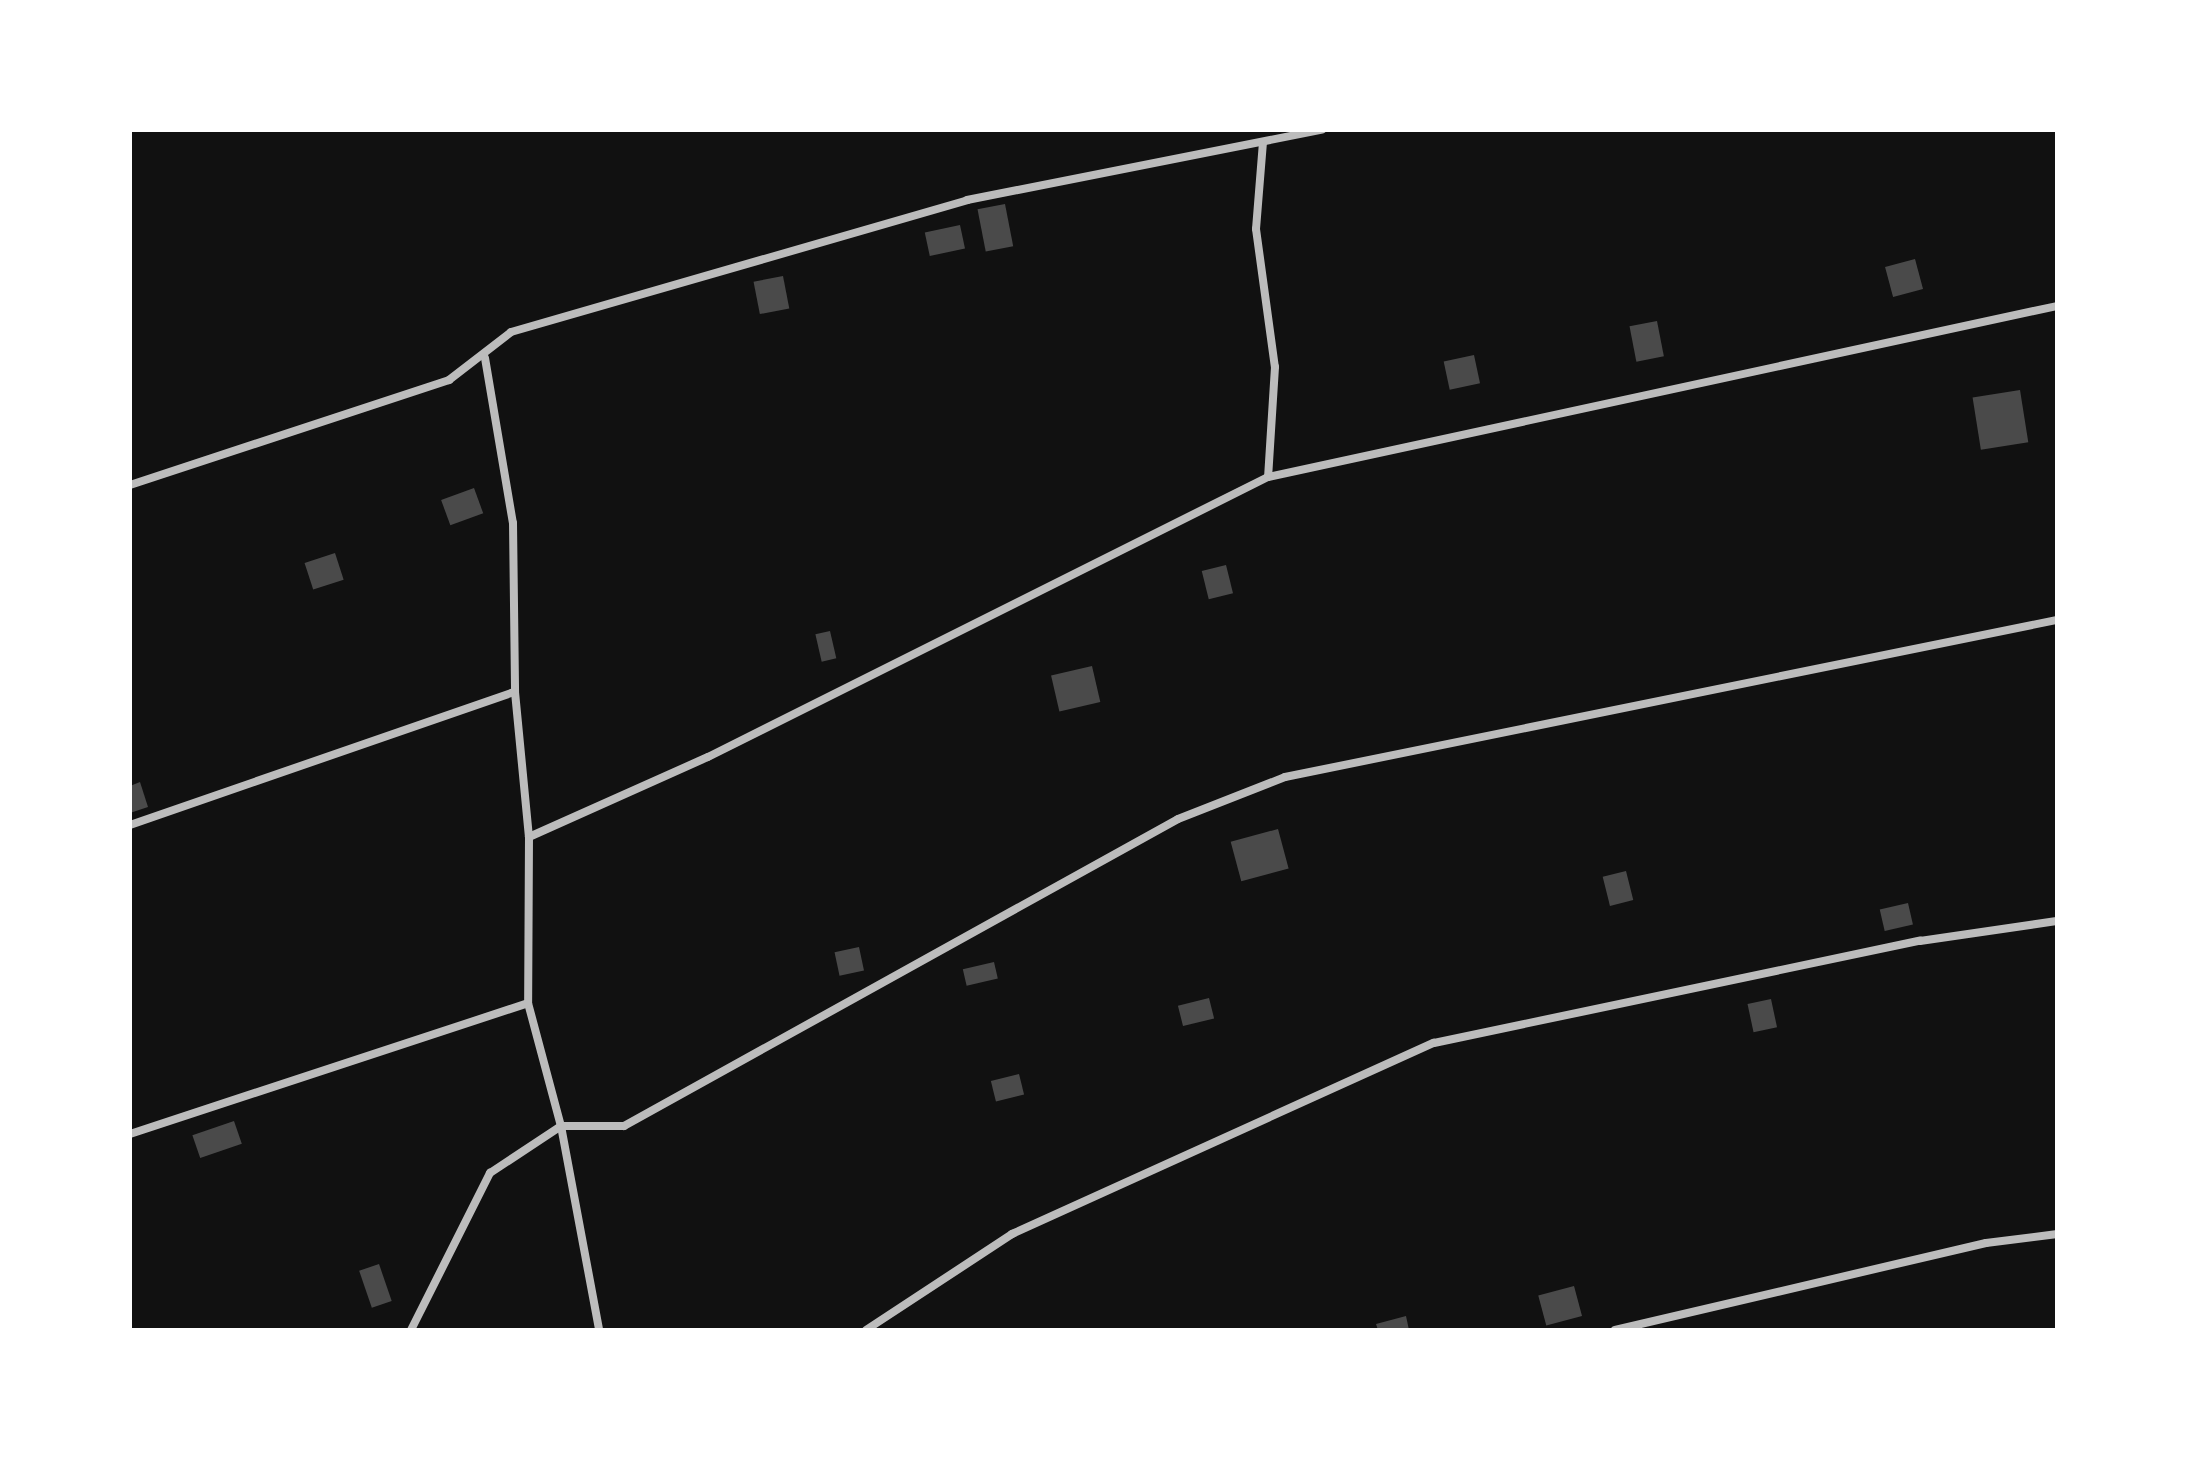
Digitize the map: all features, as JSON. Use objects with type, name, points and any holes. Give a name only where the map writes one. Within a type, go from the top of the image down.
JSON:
[{"type":"lane","points":[[130,485],[449,380],[485,358],[511,332],[967,200],[1322,130]]},
{"type":"lane","points":[[1263,142],[1256,229],[1276,367],[1268,478]]},
{"type":"lane","points":[[529,837],[708,757],[1268,478],[2057,306]]},
{"type":"lane","points":[[485,358],[513,523],[515,692],[529,837],[528,1004],[561,1126],[598,1330]]},
{"type":"lane","points":[[412,1330],[490,1173],[561,1126],[624,1126],[1178,819],[1286,777],[2057,620]]},
{"type":"lane","points":[[130,824],[515,692]]},
{"type":"lane","points":[[866,1330],[1012,1234],[1434,1043],[1920,941],[2057,921]]},
{"type":"lane","points":[[130,1134],[528,1004]]},
{"type":"lane","points":[[1615,1330],[1986,1242],[2057,1234]]},
{"type":"building","points":[[1005,204],[1013,246],[986,252],[978,209]]},
{"type":"building","points":[[960,225],[965,248],[930,256],[925,232]]},
{"type":"building","points":[[1915,259],[1923,289],[1893,297],[1885,267]]},
{"type":"building","points":[[783,276],[789,308],[760,314],[754,282]]},
{"type":"building","points":[[1657,321],[1664,356],[1636,362],[1630,326]]},
{"type":"building","points":[[1474,355],[1480,383],[1450,390],[1444,361]]},
{"type":"building","points":[[2020,390],[2028,442],[1981,450],[1973,398]]},
{"type":"building","points":[[474,488],[483,513],[450,525],[441,500]]},
{"type":"building","points":[[335,553],[344,580],[313,590],[305,563]]},
{"type":"building","points":[[1226,565],[1233,593],[1209,599],[1202,571]]},
{"type":"building","points":[[830,631],[836,658],[822,662],[815,634]]},
{"type":"building","points":[[1092,666],[1100,702],[1059,711],[1051,675]]},
{"type":"building","points":[[140,782],[148,807],[130,813],[130,786]]},
{"type":"building","points":[[1278,829],[1289,869],[1241,881],[1231,842]]},
{"type":"building","points":[[1626,871],[1633,900],[1610,906],[1603,877]]},
{"type":"building","points":[[1908,903],[1913,924],[1885,931],[1880,910]]},
{"type":"building","points":[[859,947],[864,970],[840,976],[835,952]]},
{"type":"building","points":[[994,962],[998,979],[967,986],[963,969]]},
{"type":"building","points":[[1209,998],[1214,1018],[1183,1026],[1178,1006]]},
{"type":"building","points":[[1771,999],[1777,1027],[1754,1032],[1748,1004]]},
{"type":"building","points":[[1019,1074],[1024,1094],[996,1101],[991,1081]]},
{"type":"building","points":[[234,1121],[242,1144],[200,1158],[192,1135]]},
{"type":"building","points":[[379,1264],[392,1301],[372,1308],[359,1271]]},
{"type":"building","points":[[1574,1286],[1582,1316],[1546,1326],[1538,1296]]},
{"type":"building","points":[[1406,1316],[1409,1330],[1378,1330],[1376,1324]]}]
